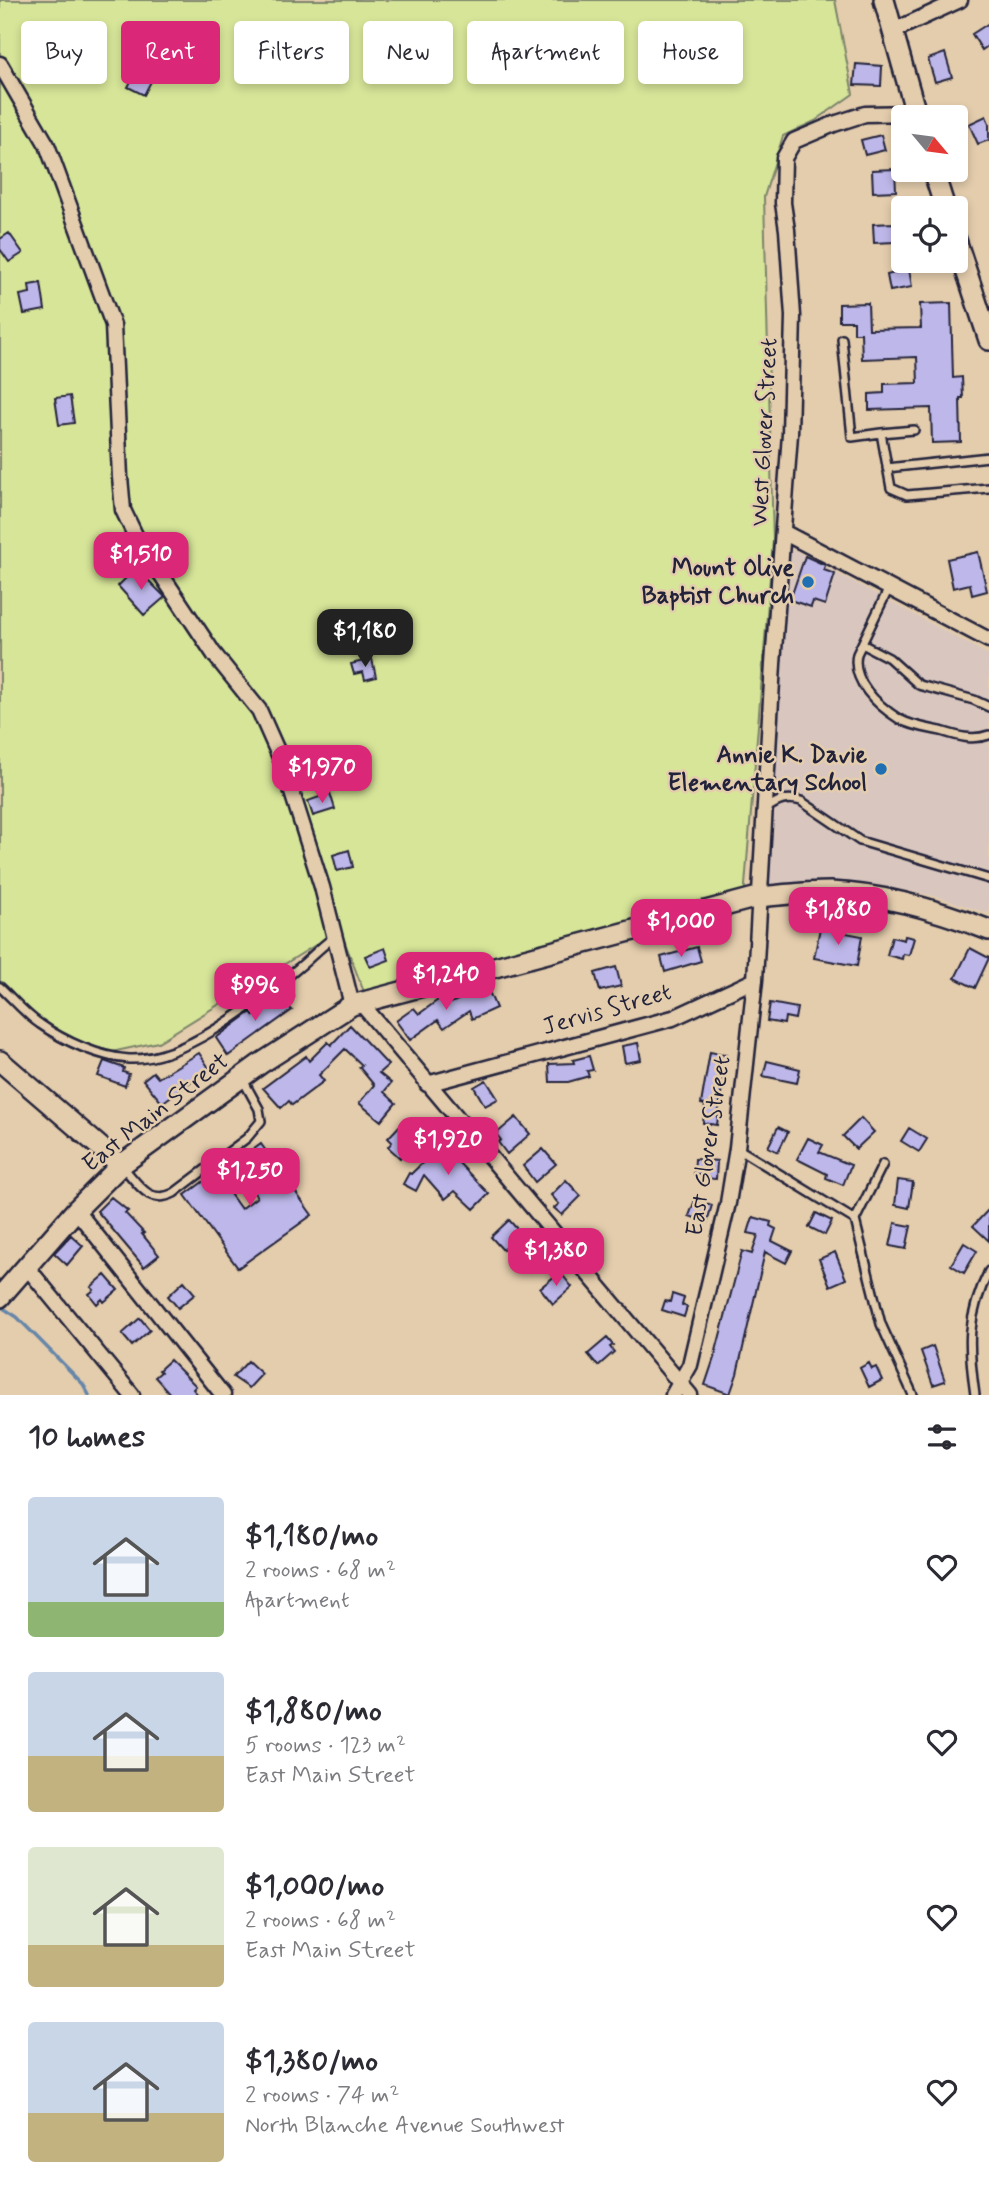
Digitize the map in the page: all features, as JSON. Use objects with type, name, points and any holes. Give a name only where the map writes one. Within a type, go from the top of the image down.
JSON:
[{"type":"main road","points":[[884,0],[913,105]]},
{"type":"main road","points":[[967,273],[989,340]]},
{"type":"main road","name":"East Main Street","points":[[0,1297],[76,1210],[121,1165],[242,1077],[356,1003],[758,897],[828,892],[899,901],[959,918],[989,930]]},
{"type":"main road","points":[[0,1061],[121,1165]]},
{"type":"street","points":[[893,31],[960,0]]},
{"type":"street","points":[[0,64],[47,145],[113,325],[123,510],[135,535],[214,654],[259,710],[283,764],[322,887],[333,938],[356,1003],[427,1084],[681,1392]]},
{"type":"street","name":"West Glover Street","points":[[758,897],[790,434],[793,317],[783,203],[784,158],[794,141],[834,124],[864,114],[891,115]]},
{"type":"street","points":[[783,532],[989,640]]},
{"type":"street","name":"East Glover Street","points":[[681,1392],[690,1365],[728,1203],[737,1148],[755,980],[758,897]]},
{"type":"street","name":"Jervis Street","points":[[427,1084],[673,1018],[755,980]]},
{"type":"street","points":[[76,1210],[223,1395]]},
{"type":"street","points":[[23,1269],[132,1395]]},
{"type":"lane","points":[[842,339],[852,437],[914,430]]},
{"type":"lane","points":[[881,433],[891,488],[907,495],[989,488]]},
{"type":"lane","points":[[887,468],[989,457]]},
{"type":"lane","points":[[890,588],[862,644],[855,663],[857,675],[877,702],[900,720],[964,737],[978,738],[989,735]]},
{"type":"lane","points":[[862,644],[889,658],[919,685],[974,700],[989,708]]},
{"type":"lane","points":[[764,811],[777,801],[791,798],[801,801],[867,844],[989,879]]},
{"type":"lane","points":[[0,987],[38,1023],[58,1035],[110,1056],[131,1059],[160,1055],[187,1046],[207,1034],[270,990],[333,938]]},
{"type":"lane","points":[[121,1165],[151,1196],[162,1199],[174,1193],[247,1138],[261,1121],[259,1109],[242,1077]]},
{"type":"lane","points":[[737,1148],[855,1220]]},
{"type":"lane","points":[[883,1164],[855,1220],[881,1324],[913,1395]]},
{"type":"lane","points":[[975,1395],[970,1362],[972,1311],[989,1271]]},
{"type":"shaded area","name":"Annie K. Davie Elementary School","points":[[791,548],[989,655],[989,914],[939,897],[882,886],[827,883],[771,888],[764,883]]},
{"type":"green space","points":[[0,0],[835,0],[853,94],[815,121],[783,136],[764,197],[773,541],[744,898],[366,997],[340,930],[158,1042],[93,1056],[51,1030],[0,992]]},
{"type":"building","points":[[989,23],[989,45],[982,50],[972,34]]},
{"type":"building","points":[[945,53],[952,77],[935,82],[928,59]]},
{"type":"building","points":[[856,64],[882,66],[881,86],[854,85]]},
{"type":"building","points":[[130,84],[150,84],[144,95],[128,87]]},
{"type":"building","points":[[986,116],[989,123],[989,140],[978,144],[969,124]]},
{"type":"building","points":[[881,135],[885,150],[865,155],[861,140]]},
{"type":"building","points":[[891,169],[891,182],[896,182],[896,191],[873,192],[872,170]]},
{"type":"building","points":[[891,223],[891,242],[874,243],[873,224]]},
{"type":"building","points":[[9,233],[23,253],[9,262],[0,249],[0,239]]},
{"type":"building","points":[[910,273],[912,287],[890,291],[887,275]]},
{"type":"building","points":[[41,283],[45,310],[24,314],[20,295],[30,293],[29,285]]},
{"type":"building","points":[[868,303],[869,329],[921,328],[920,304],[951,303],[953,378],[962,377],[961,442],[932,443],[931,408],[869,410],[869,394],[884,393],[884,384],[918,383],[917,357],[862,359],[861,333],[854,333],[854,321],[839,321],[839,304]]},
{"type":"building","points":[[70,396],[74,423],[59,425],[55,398]]},
{"type":"building","points":[[978,552],[987,591],[972,595],[970,584],[953,588],[947,559]]},
{"type":"building","name":"Mount Olive Baptist Church","points":[[805,556],[825,565],[824,570],[835,574],[825,605],[813,601],[811,607],[790,600]]},
{"type":"building","points":[[136,568],[165,597],[144,615],[118,586]]},
{"type":"building","points":[[372,659],[376,677],[365,680],[363,672],[354,674],[351,664]]},
{"type":"building","points":[[330,793],[335,809],[313,816],[308,801]]},
{"type":"building","points":[[349,850],[353,867],[337,871],[333,855]]},
{"type":"building","points":[[820,928],[862,936],[857,966],[814,958]]},
{"type":"building","points":[[905,936],[914,938],[909,955],[903,954],[902,959],[887,955],[892,937],[904,940]]},
{"type":"building","points":[[697,947],[701,961],[665,972],[661,957]]},
{"type":"building","points":[[385,948],[389,960],[370,967],[365,956]]},
{"type":"building","points":[[970,948],[989,958],[975,988],[955,978]]},
{"type":"building","points":[[616,967],[621,986],[600,991],[595,973]]},
{"type":"building","points":[[285,986],[294,997],[286,1004],[292,1010],[228,1056],[216,1038],[251,1012],[254,1016],[280,994],[278,992]]},
{"type":"building","points":[[487,987],[496,1008],[472,1019],[469,1011],[444,1028],[438,1020],[410,1040],[396,1021],[414,1008],[419,1014],[445,995],[451,1003]]},
{"type":"building","points":[[770,1003],[797,1008],[795,1019],[785,1017],[784,1024],[767,1021]]},
{"type":"building","points":[[350,1025],[388,1065],[379,1073],[391,1083],[384,1092],[396,1103],[381,1121],[359,1103],[374,1085],[359,1067],[362,1065],[345,1049],[319,1075],[324,1081],[292,1105],[289,1101],[281,1108],[263,1088],[306,1056],[309,1061],[328,1042],[331,1045]]},
{"type":"building","points":[[638,1043],[641,1060],[625,1063],[622,1046]]},
{"type":"building","points":[[710,1052],[726,1055],[717,1125],[703,1123],[705,1105],[701,1104]]},
{"type":"building","points":[[199,1053],[209,1068],[162,1103],[143,1080],[153,1072],[158,1078]]},
{"type":"building","points":[[589,1056],[593,1070],[587,1071],[589,1076],[568,1082],[550,1082],[549,1064],[574,1063],[573,1060]]},
{"type":"building","points":[[104,1061],[124,1068],[123,1072],[129,1074],[125,1086],[98,1076]]},
{"type":"building","points":[[767,1061],[800,1069],[797,1083],[763,1076]]},
{"type":"building","points":[[486,1080],[498,1099],[485,1106],[474,1087]]},
{"type":"building","points":[[516,1117],[530,1134],[507,1154],[498,1142],[501,1140],[496,1134]]},
{"type":"building","points":[[861,1118],[874,1132],[856,1149],[843,1136]]},
{"type":"building","points":[[405,1120],[421,1135],[400,1158],[388,1147],[392,1142],[388,1138]]},
{"type":"building","points":[[778,1127],[788,1132],[778,1152],[768,1147]]},
{"type":"building","points":[[909,1128],[927,1139],[919,1152],[901,1141]]},
{"type":"building","points":[[808,1138],[823,1145],[819,1152],[851,1165],[843,1185],[826,1178],[827,1174],[797,1159]]},
{"type":"building","points":[[444,1142],[457,1155],[454,1158],[489,1194],[474,1209],[455,1191],[445,1199],[424,1175],[416,1191],[403,1184],[409,1173]]},
{"type":"building","points":[[261,1144],[312,1215],[238,1268],[185,1195],[215,1173],[241,1209],[257,1197],[234,1164]]},
{"type":"building","points":[[543,1149],[556,1164],[535,1182],[523,1166]]},
{"type":"building","points":[[695,1159],[717,1161],[716,1179],[702,1178],[702,1174],[694,1174]]},
{"type":"building","points":[[566,1180],[581,1196],[562,1215],[554,1208],[559,1204],[551,1195]]},
{"type":"building","points":[[898,1180],[913,1182],[909,1208],[895,1205]]},
{"type":"building","points":[[111,1197],[128,1211],[125,1213],[144,1233],[142,1234],[159,1255],[144,1267],[97,1211]]},
{"type":"building","points":[[695,1200],[712,1205],[707,1222],[689,1216]]},
{"type":"building","points":[[989,1209],[989,1241],[973,1226]]},
{"type":"building","points":[[816,1213],[832,1221],[825,1235],[809,1227]]},
{"type":"building","points":[[753,1217],[771,1222],[770,1226],[776,1229],[772,1241],[792,1251],[786,1263],[765,1252],[730,1394],[705,1385],[742,1251],[752,1254],[758,1235],[748,1233]]},
{"type":"building","points":[[509,1220],[544,1259],[532,1271],[509,1245],[503,1250],[491,1237]]},
{"type":"building","points":[[895,1223],[911,1226],[906,1249],[890,1246]]},
{"type":"building","points":[[71,1235],[83,1246],[67,1265],[54,1253]]},
{"type":"building","points":[[964,1243],[977,1251],[964,1273],[951,1265]]},
{"type":"building","points":[[835,1252],[846,1279],[830,1286],[819,1259]]},
{"type":"building","points":[[560,1272],[572,1287],[553,1304],[540,1288]]},
{"type":"building","points":[[105,1275],[118,1290],[104,1302],[102,1299],[97,1304],[89,1294],[94,1290],[91,1287]]},
{"type":"building","points":[[184,1281],[195,1294],[178,1308],[168,1296]]},
{"type":"building","points":[[672,1294],[684,1298],[682,1305],[687,1307],[684,1317],[662,1310],[665,1301],[670,1302]]},
{"type":"building","points":[[140,1318],[150,1330],[132,1346],[122,1334]]},
{"type":"building","points":[[607,1338],[613,1345],[610,1347],[614,1352],[598,1366],[588,1354]]},
{"type":"building","points":[[933,1346],[945,1381],[933,1385],[921,1351]]},
{"type":"building","points":[[170,1360],[196,1386],[193,1389],[198,1395],[171,1395],[155,1377]]},
{"type":"building","points":[[248,1361],[262,1374],[249,1388],[233,1377]]},
{"type":"building","points":[[869,1363],[872,1369],[876,1367],[882,1380],[869,1387],[860,1368]]},
{"type":"waterway","points":[[0,1306],[17,1317],[83,1384],[89,1395]]},
{"type":"place","name":"Mount Olive Baptist Church","points":[[808,582]]},
{"type":"place","name":"Annie K. Davie Elementary School","points":[[881,769]]}]
